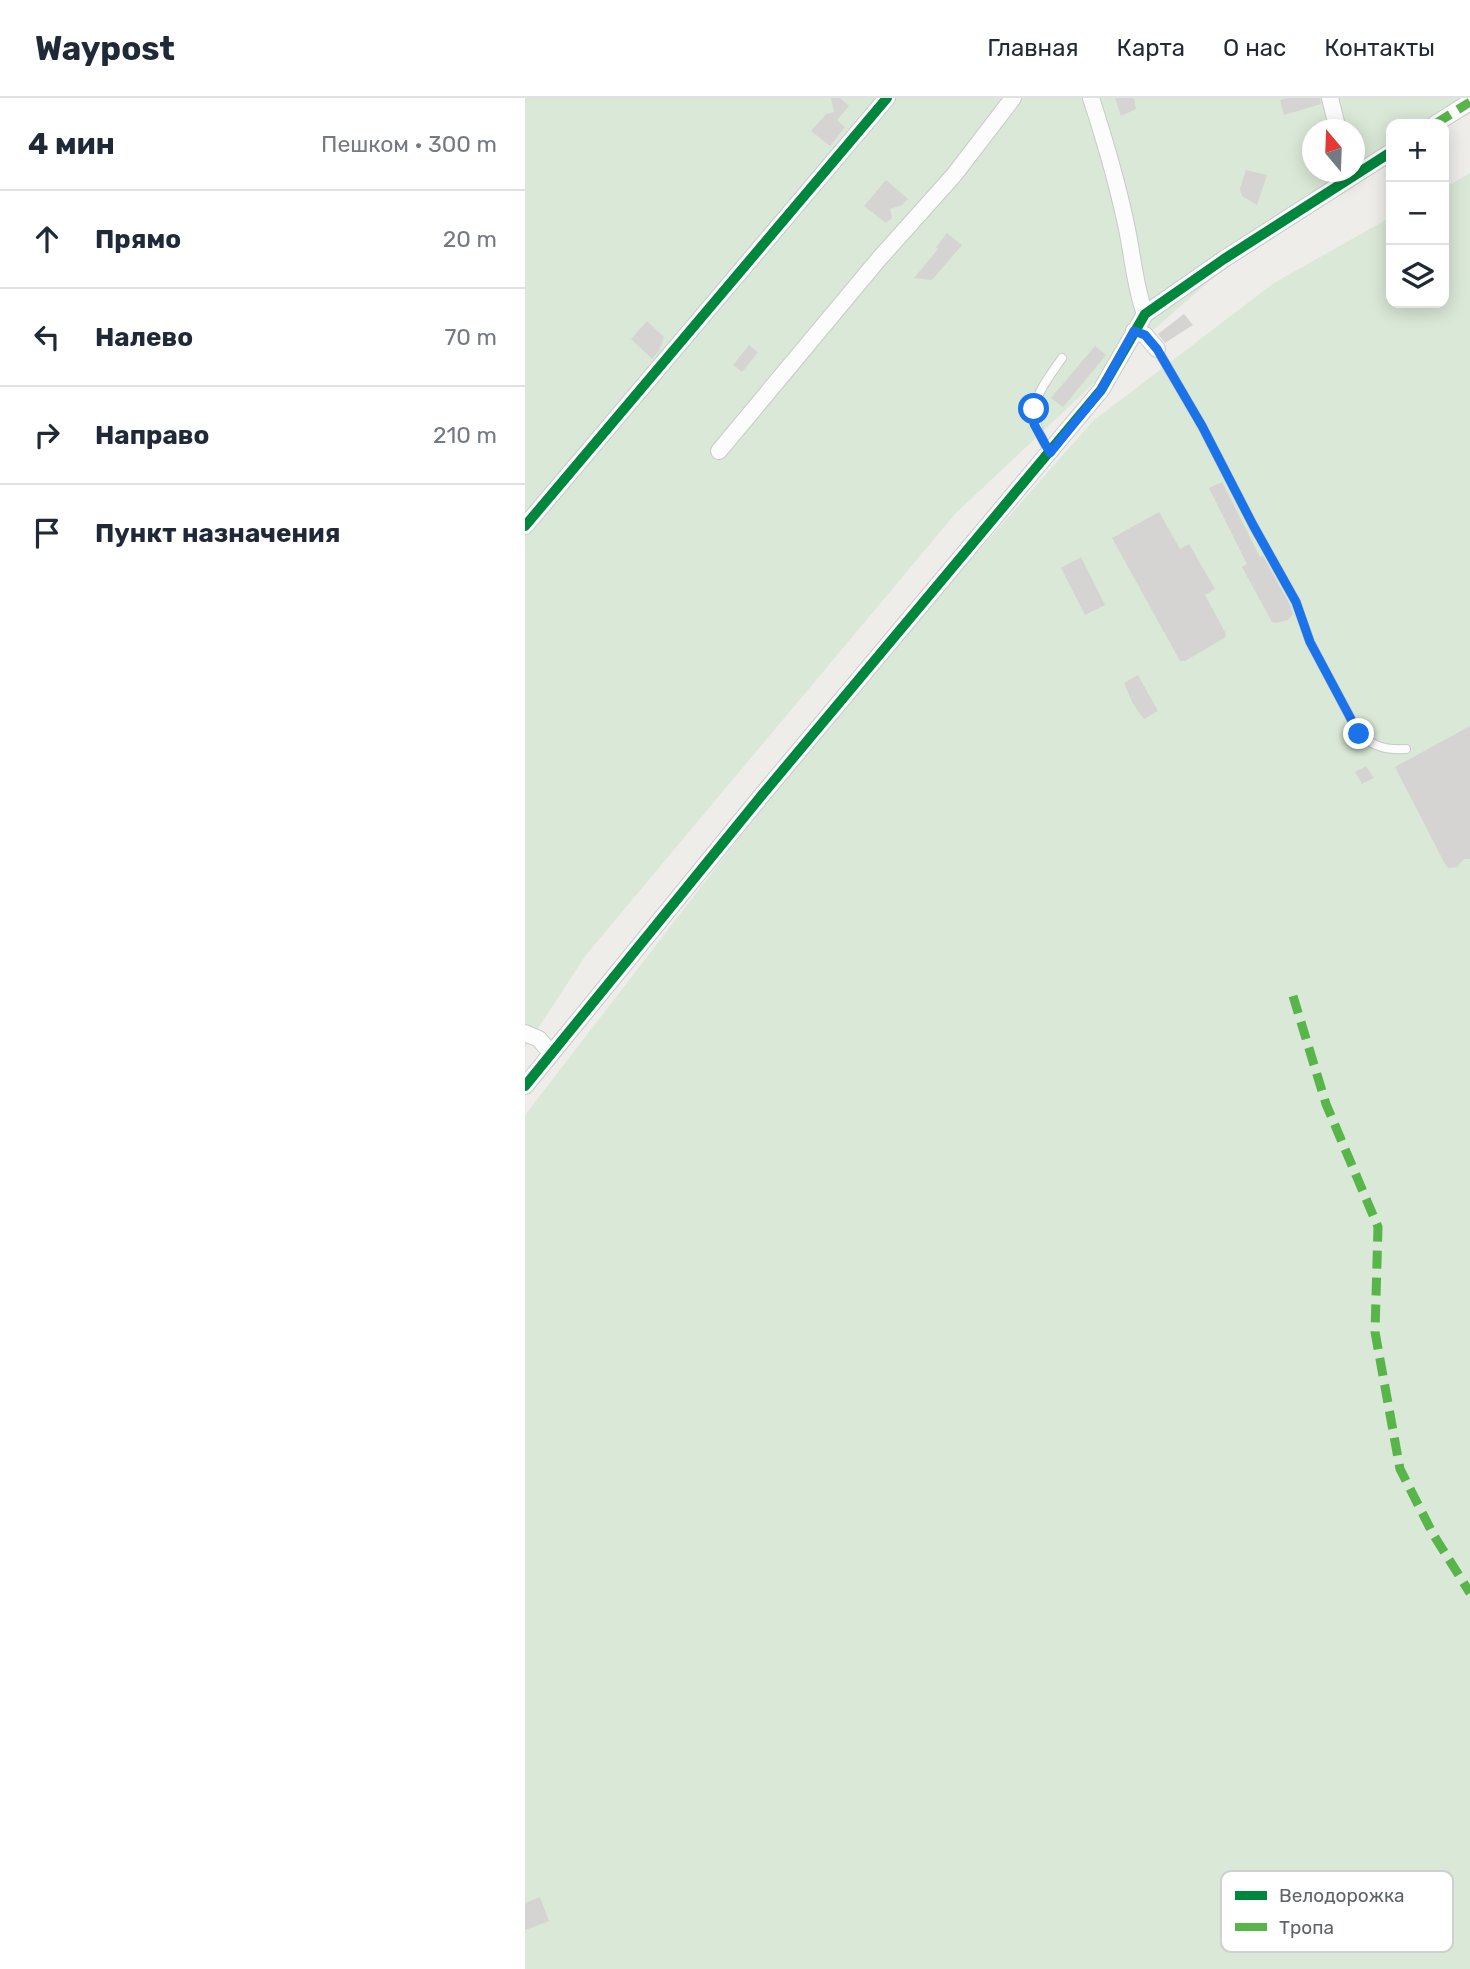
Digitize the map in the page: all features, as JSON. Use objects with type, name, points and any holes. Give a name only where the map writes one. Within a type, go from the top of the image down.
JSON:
[{"type":"street","points":[[525,526],[887,98]]},
{"type":"street","points":[[719,451],[878,260],[954,175],[1013,98]]},
{"type":"street","points":[[1091,98],[1108,150],[1145,314]]},
{"type":"street","points":[[1330,98],[1335,119]]},
{"type":"street","points":[[1443,119],[1470,102]]},
{"type":"street","points":[[1365,167],[1386,155]]},
{"type":"street","points":[[525,1086],[762,795],[1101,390],[1145,314],[1341,182]]},
{"type":"street","points":[[1134,331],[1145,335],[1157,349]]},
{"type":"street","points":[[525,1033],[539,1039],[551,1053]]},
{"type":"lane","points":[[1157,349],[1219,457],[1296,602],[1310,642],[1359,734],[1372,745],[1389,750],[1406,749]]},
{"type":"lane","points":[[1050,453],[1034,424],[1034,409],[1040,391],[1062,358]]},
{"type":"green space","points":[[525,98],[1465,98],[1432,119],[1386,119],[1386,148],[1365,162],[1365,119],[1302,119],[1302,182],[1333,182],[1295,206],[1110,368],[955,514],[586,955],[525,1048]]},
{"type":"green space","points":[[1470,173],[1470,1969],[525,1969],[525,1115],[758,813],[928,608],[1093,421],[1274,283],[1386,220],[1386,308],[1449,308],[1449,185]]},
{"type":"building","points":[[831,98],[840,98],[849,106],[837,120],[845,127],[830,146],[811,131],[826,114],[834,112]]},
{"type":"building","points":[[1115,98],[1134,98],[1136,109],[1121,116]]},
{"type":"building","points":[[1320,98],[1321,104],[1284,115],[1280,100]]},
{"type":"building","points":[[1246,170],[1267,175],[1257,205],[1242,196],[1240,189]]},
{"type":"building","points":[[886,180],[908,199],[902,205],[890,209],[892,218],[886,223],[864,206]]},
{"type":"building","points":[[947,233],[962,245],[932,280],[914,278],[938,249],[936,247]]},
{"type":"building","points":[[1184,314],[1193,325],[1165,343],[1158,334]]},
{"type":"building","points":[[647,321],[664,337],[659,351],[652,359],[631,339]]},
{"type":"building","points":[[749,345],[758,352],[742,372],[733,365]]},
{"type":"building","points":[[1095,346],[1106,355],[1063,407],[1051,398]]},
{"type":"building","points":[[1222,482],[1260,557],[1263,556],[1290,605],[1293,614],[1288,620],[1272,622],[1242,567],[1247,564],[1209,488]]},
{"type":"building","points":[[1159,512],[1180,549],[1189,544],[1215,589],[1205,595],[1226,637],[1185,661],[1180,661],[1112,538]]},
{"type":"building","points":[[1081,557],[1105,605],[1085,615],[1061,568]]},
{"type":"building","points":[[1138,675],[1158,711],[1144,719],[1133,704],[1124,683]]},
{"type":"building","points":[[1470,726],[1470,859],[1464,859],[1457,867],[1449,868],[1395,767]]},
{"type":"building","points":[[1366,766],[1374,778],[1362,784],[1355,772]]},
{"type":"building","points":[[540,1897],[549,1921],[525,1930],[525,1903]]},
{"type":"marked path","points":[[1443,119],[1470,102]]},
{"type":"marked path","points":[[1293,996],[1326,1104],[1378,1227],[1375,1332],[1400,1469],[1433,1534],[1470,1593]]},
{"type":"cycle path","points":[[525,526],[887,98]]},
{"type":"cycle path","points":[[525,1086],[762,795],[1101,390],[1145,314],[1224,259],[1386,155]]},
{"type":"route","points":[[1034,409],[1034,424],[1050,453],[1101,390],[1134,331],[1145,335],[1157,349],[1224,467],[1296,602],[1310,642],[1359,734]]}]
